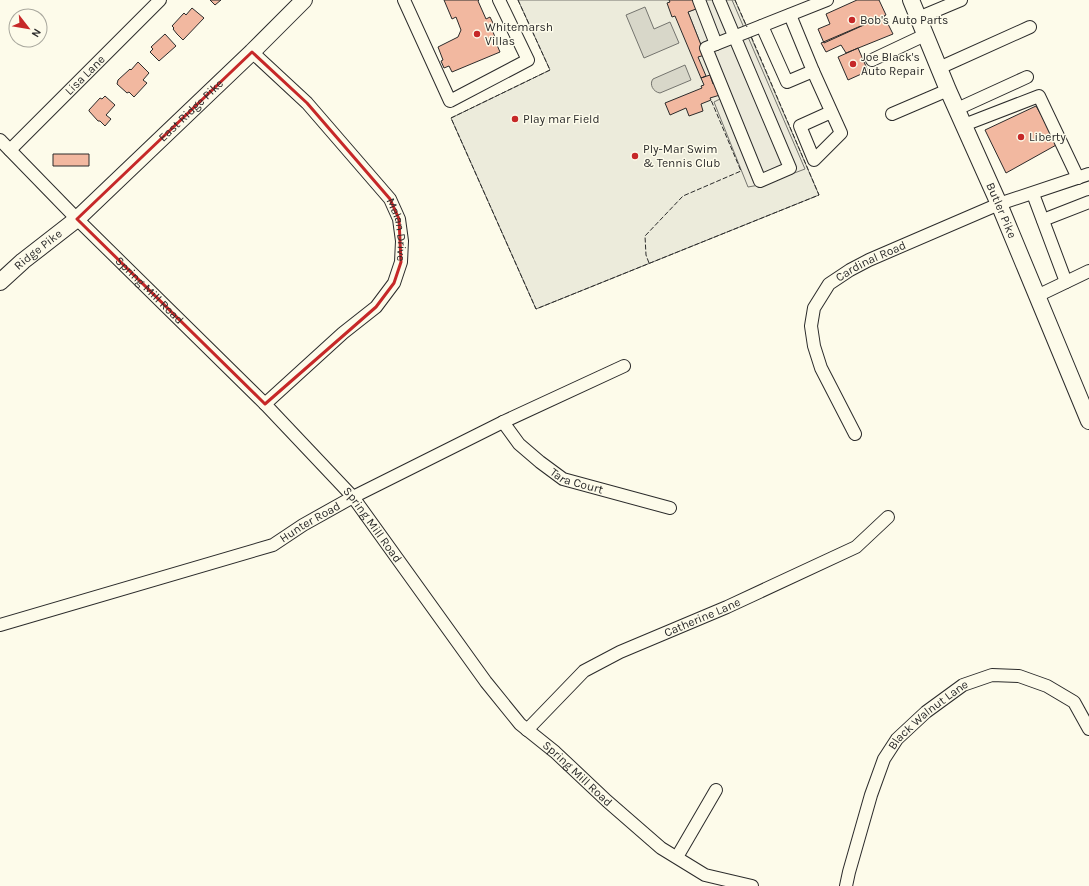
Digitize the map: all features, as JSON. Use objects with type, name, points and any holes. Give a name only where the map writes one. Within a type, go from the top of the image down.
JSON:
[{"type":"main road","name":"East Ridge Pike","points":[[77,219],[252,52],[304,0]]},
{"type":"main road","name":"Butler Pike","points":[[911,0],[948,90],[999,204],[1037,296],[1085,398],[1089,421]]},
{"type":"main road","name":"Ridge Pike","points":[[0,282],[23,261],[77,219]]},
{"type":"street","name":"Lisa Lane","points":[[10,150],[160,0]]},
{"type":"street","points":[[404,0],[450,101],[528,60],[499,0]]},
{"type":"street","points":[[699,0],[716,44]]},
{"type":"street","points":[[719,0],[735,37],[790,168],[760,181],[706,48],[735,37],[827,0]]},
{"type":"street","points":[[918,18],[961,0]]},
{"type":"street","points":[[790,15],[832,112]]},
{"type":"street","points":[[762,26],[787,82],[813,71]]},
{"type":"street","points":[[939,68],[1030,27]]},
{"type":"street","points":[[872,60],[926,36]]},
{"type":"street","name":"Malan Drive","points":[[252,52],[307,103],[390,199],[399,219],[402,241],[401,262],[394,283],[376,307],[343,333],[265,404]]},
{"type":"street","points":[[957,109],[1027,77]]},
{"type":"street","points":[[892,114],[948,90]]},
{"type":"street","points":[[964,125],[1039,96],[1085,178]]},
{"type":"street","name":"Spring Mill Road","points":[[0,140],[77,219],[265,404],[353,497],[486,682],[520,724],[555,752],[607,801],[661,848],[705,875],[752,886]]},
{"type":"street","name":"Cardinal Road","points":[[855,434],[821,368],[814,346],[811,326],[814,308],[829,284],[850,270],[869,260],[999,204],[1085,178]]},
{"type":"street","points":[[1033,194],[1066,282]]},
{"type":"street","points":[[1043,220],[1089,202]]},
{"type":"street","points":[[1037,296],[1089,270]]},
{"type":"street","name":"Hunter Road","points":[[0,625],[273,546],[303,525],[353,497],[503,422],[624,366]]},
{"type":"street","name":"Tara Court","points":[[503,422],[518,444],[563,479],[670,508]]},
{"type":"street","name":"Catherine Lane","points":[[527,730],[584,671],[620,652],[727,607],[856,547],[888,517]]},
{"type":"street","name":"Black Walnut Lane","points":[[846,886],[871,795],[884,759],[897,739],[926,712],[963,685],[992,675],[1019,676],[1047,686],[1074,702],[1089,729]]},
{"type":"street","points":[[677,857],[716,790]]},
{"type":"highlighted area","points":[[252,52],[307,103],[390,199],[399,219],[401,262],[394,283],[376,307],[265,404],[77,219]]},
{"type":"shaded area","name":"Ply-Mar Swim & Tennis Club","points":[[518,0],[735,0],[819,195],[536,309],[451,118],[550,70]]},
{"type":"shaded area","points":[[695,0],[732,0],[805,169],[765,184],[748,187],[714,102],[722,98],[688,12],[698,8]]},
{"type":"shaded area","points":[[645,7],[654,29],[670,22],[679,43],[644,58],[626,15]]},
{"type":"shaded area","points":[[685,65],[691,80],[660,93],[654,89],[651,83],[653,79]]},
{"type":"building","points":[[210,0],[221,0],[215,5]]},
{"type":"building","name":"Whitemarsh Villas","points":[[444,0],[479,0],[478,1],[486,19],[490,17],[494,25],[491,27],[500,52],[452,72],[449,66],[444,68],[441,61],[443,60],[438,47],[458,37],[461,30],[456,17],[452,19]]},
{"type":"building","points":[[669,0],[693,0],[696,9],[688,12],[705,55],[698,57],[706,76],[701,78],[675,16],[672,17],[667,3],[670,2]]},
{"type":"building","name":"Bob's Auto Parts","points":[[857,0],[879,0],[886,15],[824,43],[818,29],[830,24],[826,14]]},
{"type":"building","points":[[192,8],[204,18],[183,40],[172,26],[184,13],[186,15]]},
{"type":"building","points":[[884,16],[893,34],[846,53],[841,45],[826,52],[821,43]]},
{"type":"building","points":[[165,34],[176,46],[159,61],[150,52],[153,49],[151,47]]},
{"type":"building","name":"Joe Black's Auto Repair","points":[[858,48],[868,71],[848,80],[838,57]]},
{"type":"building","points":[[138,62],[149,73],[143,80],[147,83],[134,97],[117,84],[118,80],[130,69],[131,70]]},
{"type":"building","points":[[710,75],[713,84],[715,83],[720,95],[710,98],[711,100],[701,104],[703,111],[689,116],[686,108],[670,115],[665,103],[702,88],[701,86],[704,85],[701,78]]},
{"type":"building","points":[[105,96],[115,105],[106,115],[111,119],[105,126],[98,121],[89,110],[100,98],[102,99]]},
{"type":"building","name":"Liberty","points":[[1036,106],[1058,144],[1006,173],[985,130]]},
{"type":"building","points":[[53,154],[89,154],[89,166],[53,166]]},
{"type":"fence","points":[[518,0],[550,70],[451,118],[536,309],[819,195],[751,36]]},
{"type":"fence","points":[[735,0],[747,27]]},
{"type":"fence","points":[[649,263],[646,255],[645,236],[683,196],[741,171],[711,100]]},
{"type":"place","name":"Bob's Auto Parts","points":[[852,20]]},
{"type":"place","name":"Whitemarsh Villas","points":[[477,34]]},
{"type":"place","name":"Joe Black's Auto Repair","points":[[853,64]]},
{"type":"place","name":"Play mar Field","points":[[515,119]]},
{"type":"place","name":"Liberty","points":[[1021,137]]},
{"type":"place","name":"Ply-Mar Swim & Tennis Club","points":[[635,156]]}]
